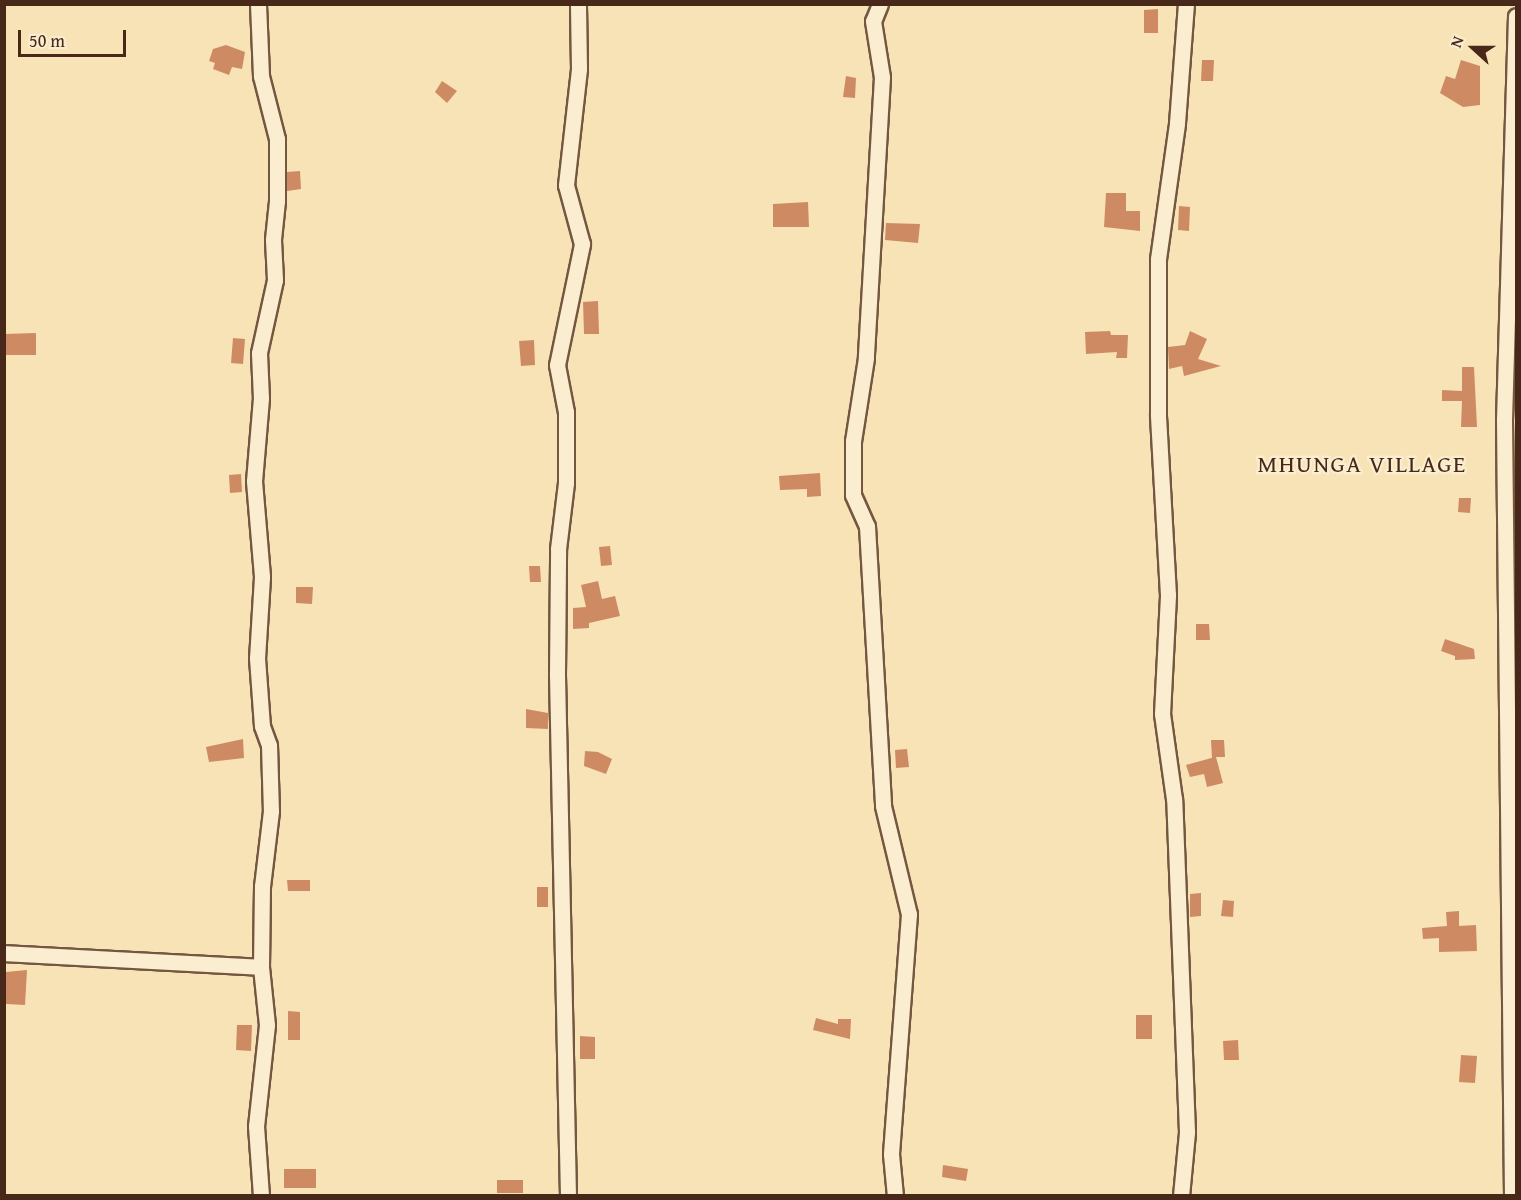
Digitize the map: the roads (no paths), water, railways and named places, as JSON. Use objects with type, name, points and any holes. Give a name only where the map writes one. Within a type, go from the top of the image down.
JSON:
[{"type":"street","points":[[258,4],[261,76],[277,139],[275,280],[259,353],[261,398],[254,481],[262,577],[257,658],[262,726],[269,745],[271,811],[262,886],[261,967],[267,1025],[256,1126],[261,1196]]},
{"type":"street","points":[[568,1196],[557,675],[558,549],[566,483],[566,412],[557,365],[582,244],[566,185],[579,69],[578,4]]},
{"type":"street","points":[[880,4],[873,21],[882,77],[866,358],[854,441],[853,495],[867,526],[883,806],[909,914],[891,1154],[895,1196]]},
{"type":"street","points":[[1180,1196],[1187,1132],[1174,798],[1162,714],[1168,595],[1158,414],[1158,259],[1177,123],[1186,4]]},
{"type":"street","points":[[1512,1196],[1510,420],[1516,16]]},
{"type":"street","points":[[4,953],[261,967]]},
{"type":"district","name":"MHUNGA VILLAGE","points":[[1362,464]]}]
